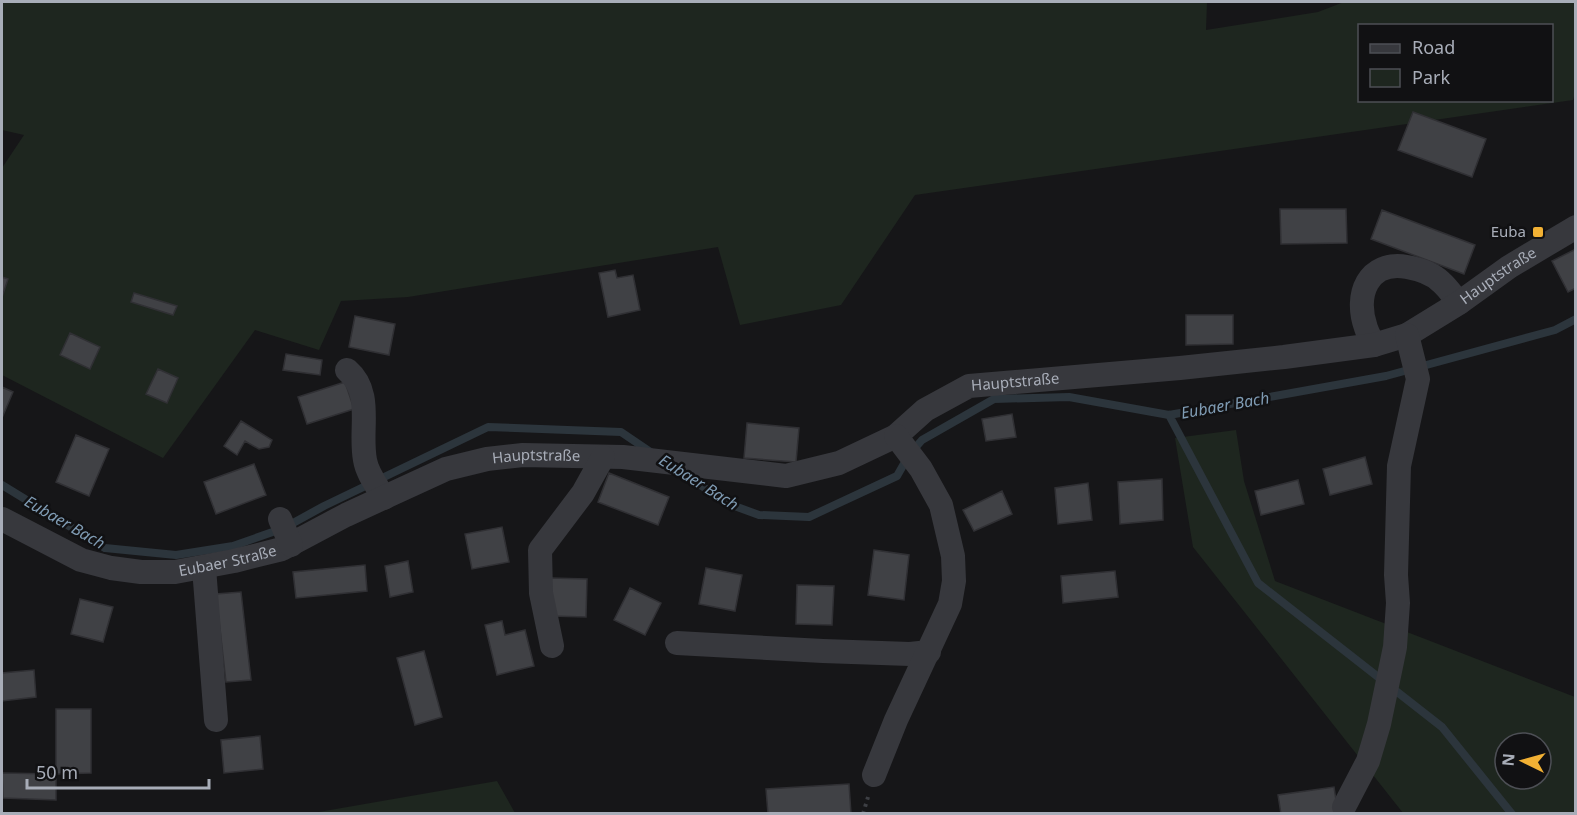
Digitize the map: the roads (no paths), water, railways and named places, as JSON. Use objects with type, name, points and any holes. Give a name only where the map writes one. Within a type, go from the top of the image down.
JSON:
[{"type":"street","name":"Hauptstraße","points":[[446,469],[487,459],[523,455],[639,459],[786,476],[839,463],[899,441],[925,410],[969,386],[1180,368],[1374,345],[1413,357],[1460,303],[1509,267],[1575,227]]},
{"type":"street","points":[[1374,345],[1365,328],[1362,312],[1363,294],[1369,277],[1382,267],[1417,268],[1440,280],[1460,303]]},
{"type":"street","points":[[1344,807],[1368,761],[1379,724],[1389,676],[1398,603],[1396,575],[1399,466],[1413,357]]},
{"type":"street","points":[[347,370],[358,381],[362,389],[365,463],[384,498]]},
{"type":"street","points":[[874,775],[896,720],[950,604],[954,581],[954,556],[941,504],[921,470],[899,441]]},
{"type":"street","points":[[552,646],[541,593],[540,550],[583,493],[603,457]]},
{"type":"street","name":"Eubaer Straße","points":[[2,519],[81,560],[111,568],[141,572],[175,572],[204,568],[282,549],[346,515],[446,469]]},
{"type":"street","points":[[280,519],[291,545]]},
{"type":"street","points":[[204,568],[216,720]]},
{"type":"street","points":[[677,643],[823,651],[910,654],[929,652]]},
{"type":"waterway","name":"Eubaer Bach","points":[[679,471],[729,504],[759,515],[809,517],[897,476],[909,455],[922,440],[994,399],[1069,397],[1169,415],[1386,376],[1555,330],[1576,319]]},
{"type":"waterway","points":[[1169,415],[1258,583],[1442,727],[1512,814]]},
{"type":"waterway","name":"Eubaer Bach","points":[[2,485],[105,548],[176,555],[233,546],[284,528],[324,506],[488,427],[621,432],[652,453]]},
{"type":"place","name":"Euba","points":[[1538,232]]}]
